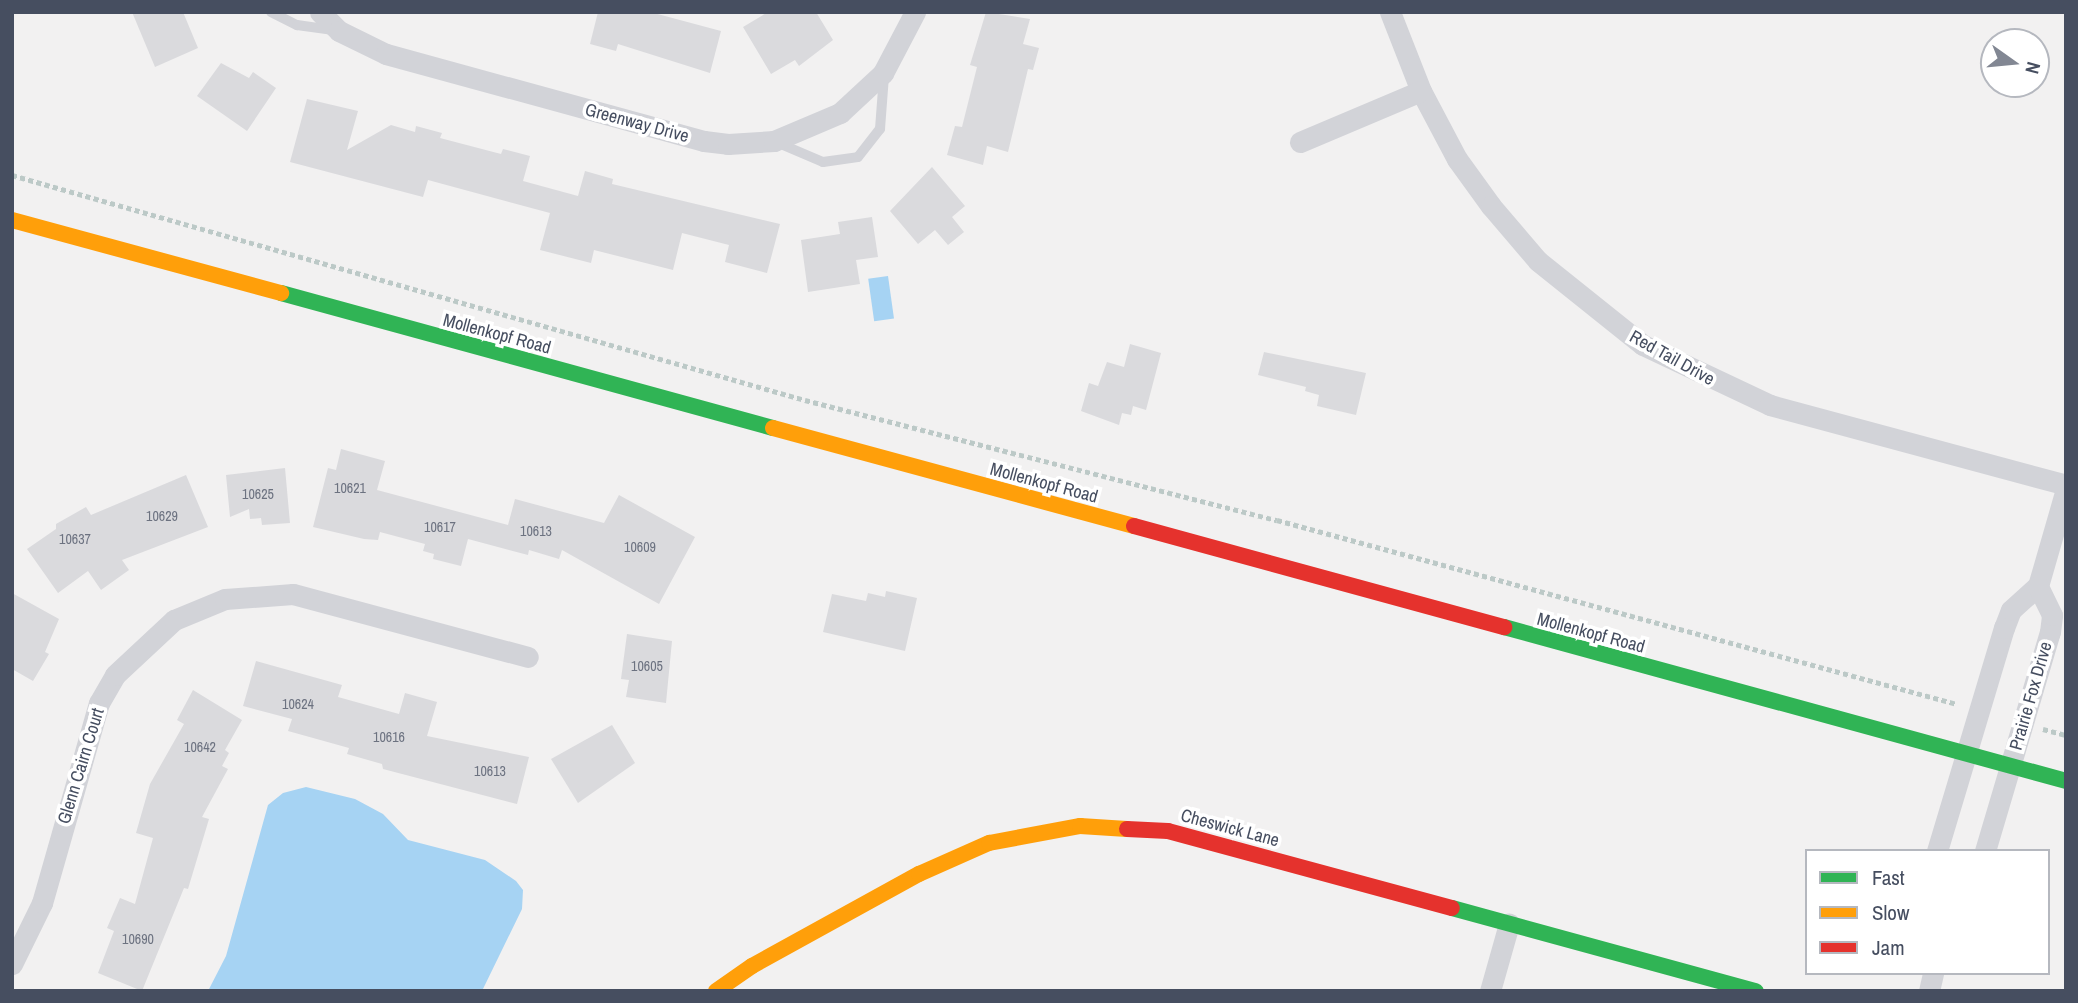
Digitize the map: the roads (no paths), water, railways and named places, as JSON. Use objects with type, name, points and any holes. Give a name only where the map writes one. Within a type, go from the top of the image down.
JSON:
[{"type":"street","name":"Greenway Drive","points":[[320,12],[339,31],[386,54],[704,141],[774,141],[840,113],[885,69],[915,12]]},
{"type":"street","name":"Red Tail Drive","points":[[1390,12],[1421,91],[1457,159],[1538,261],[1643,345],[1770,405],[2066,487]]},
{"type":"street","points":[[1300,142],[1421,91]]},
{"type":"street","name":"Mollenkopf Road","points":[[12,220],[2066,781]]},
{"type":"street","points":[[1938,849],[1964,755],[2011,610],[2038,586],[2066,487]]},
{"type":"street","name":"Prairie Fox Drive","points":[[1986,849],[2052,615],[2038,586]]},
{"type":"street","name":"Glenn Cairn Court","points":[[12,964],[42,903],[99,703],[115,674],[174,620],[225,599],[293,594],[528,657]]},
{"type":"street","name":"Cheswick Lane","points":[[716,991],[752,966],[919,874],[989,843],[1080,826],[1168,831],[1756,991]]},
{"type":"street","points":[[1490,991],[1509,923]]},
{"type":"lane","points":[[271,12],[297,26],[339,31]]},
{"type":"lane","points":[[774,141],[835,163],[867,151],[880,128],[885,69]]},
{"type":"water","points":[[888,276],[894,319],[874,321],[868,279]]},
{"type":"water","points":[[306,787],[355,799],[383,814],[408,840],[485,860],[516,881],[523,890],[522,909],[482,991],[208,991],[226,956],[268,805],[283,793]]}]
